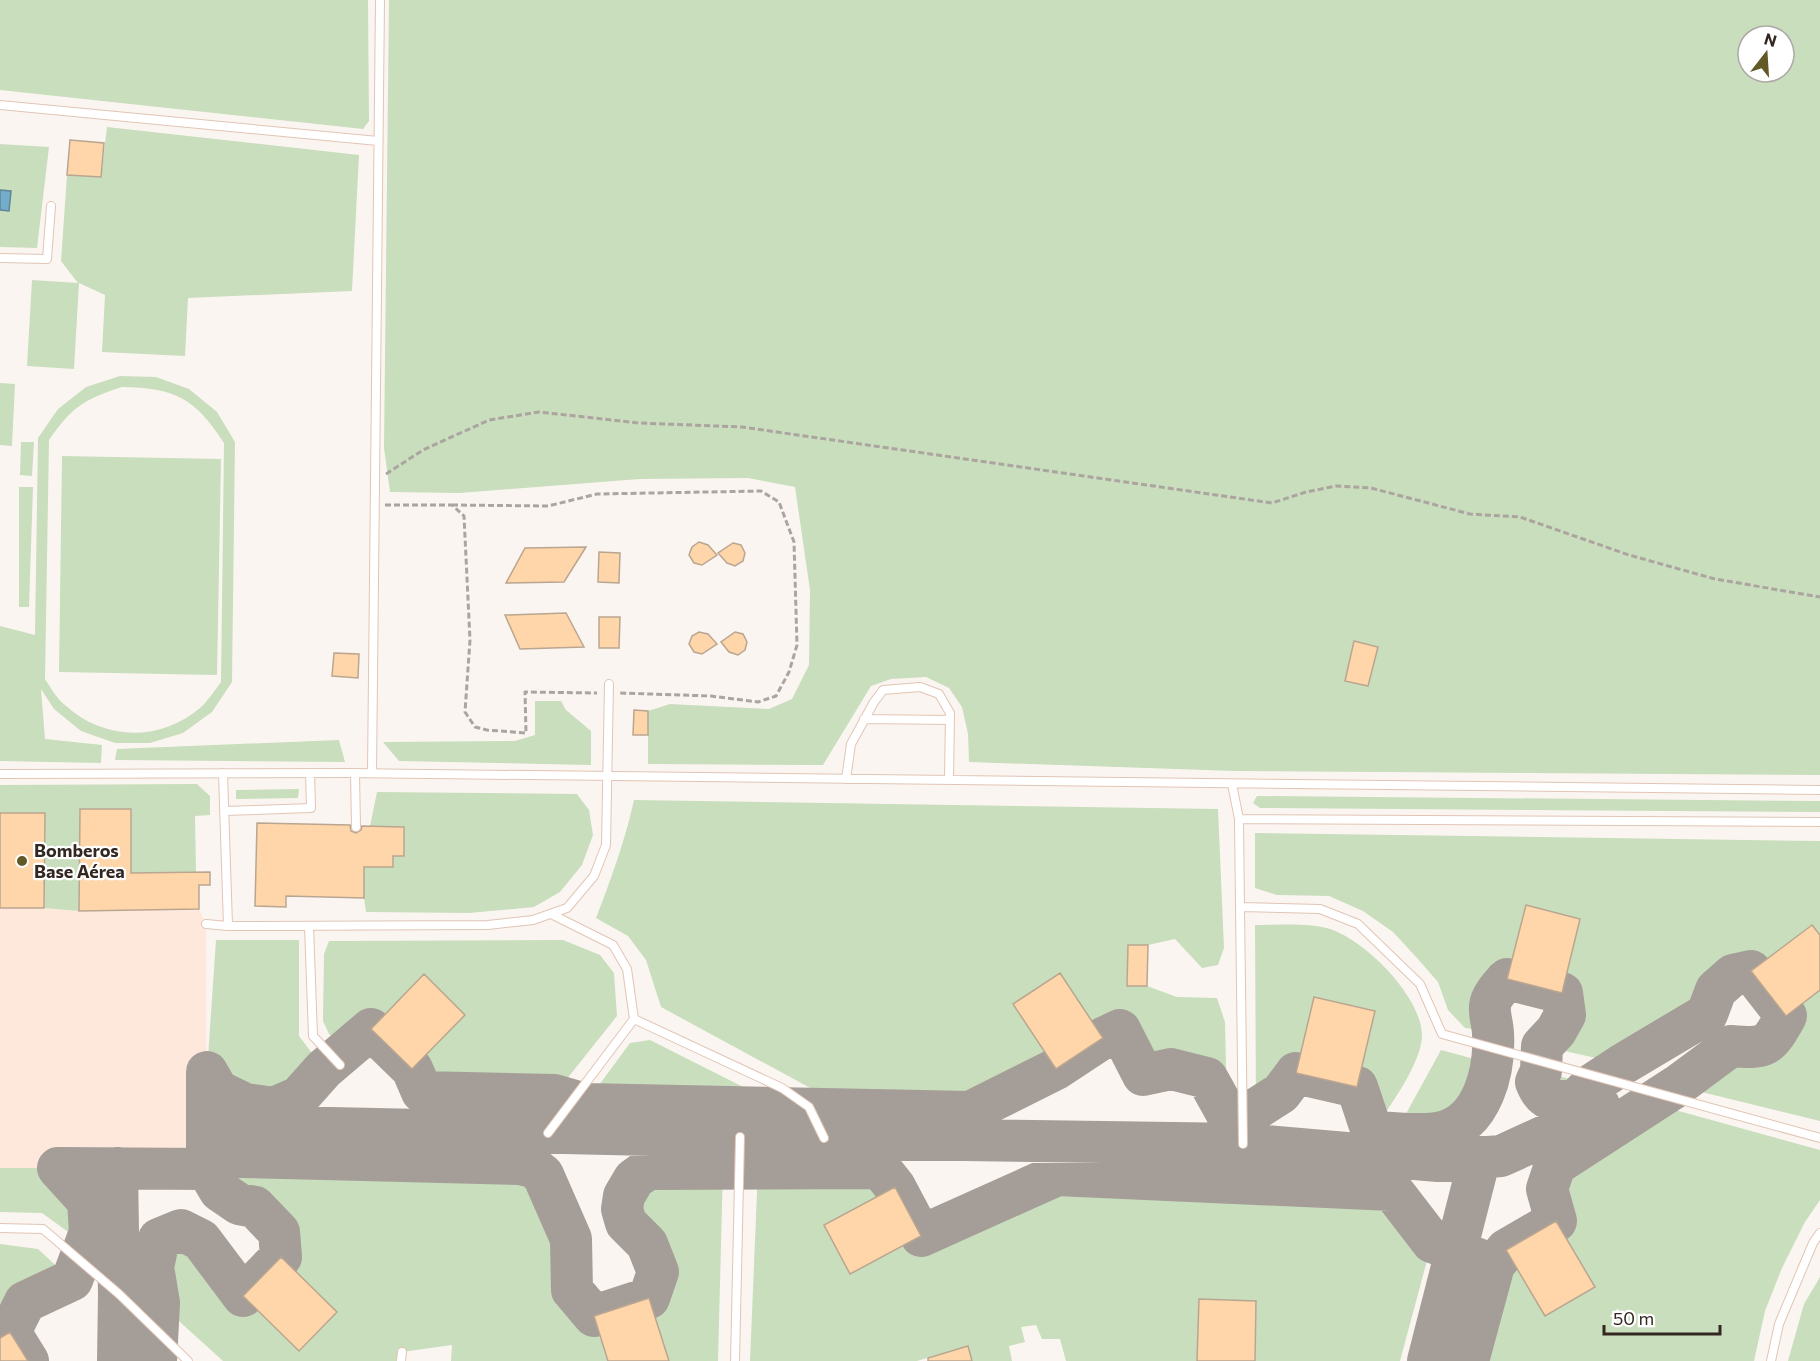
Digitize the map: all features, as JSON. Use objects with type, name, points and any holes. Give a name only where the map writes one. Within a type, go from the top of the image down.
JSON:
[{"type":"lane","points":[[372,773],[380,0]]},
{"type":"lane","points":[[0,105],[378,141]]},
{"type":"lane","points":[[0,258],[47,259],[51,206]]},
{"type":"lane","points":[[206,924],[228,926],[488,925],[533,920],[567,908],[594,876],[606,845],[609,684]]},
{"type":"lane","points":[[846,779],[851,744],[883,690],[920,687],[939,694],[950,713],[949,780]]},
{"type":"lane","points":[[864,719],[950,720]]},
{"type":"lane","points":[[224,811],[311,808],[310,773]]},
{"type":"lane","points":[[355,773],[356,827]]},
{"type":"lane","points":[[0,774],[372,773],[1820,790]]},
{"type":"lane","points":[[223,774],[228,926]]},
{"type":"lane","points":[[1232,784],[1239,819],[1243,1144]]},
{"type":"lane","points":[[1239,819],[1820,822]]},
{"type":"lane","points":[[1240,908],[1320,909],[1358,924],[1420,984],[1442,1034],[1820,1138]]},
{"type":"lane","points":[[548,1133],[634,1019],[627,969],[613,945],[551,914]]},
{"type":"lane","points":[[309,926],[313,1036],[340,1065]]},
{"type":"lane","points":[[634,1019],[782,1089],[809,1107],[824,1138]]},
{"type":"lane","points":[[735,1361],[740,1137]]},
{"type":"lane","points":[[0,1228],[43,1229],[119,1294],[188,1361]]},
{"type":"lane","points":[[1771,1361],[1779,1324],[1813,1243],[1820,1233]]},
{"type":"path","points":[[375,482],[423,450],[489,420],[539,412],[639,423],[742,427],[1272,503],[1306,492],[1336,486],[1371,488],[1470,514],[1521,517],[1629,555],[1715,579],[1820,597]]},
{"type":"path","points":[[375,505],[452,505],[548,506],[597,494],[761,491],[779,502],[794,542],[797,645],[789,672],[776,696],[758,702],[711,696],[525,692],[526,733],[475,727],[465,712],[471,640],[464,516],[452,505]]},
{"type":"shaded area","points":[[0,908],[79,911],[199,909],[206,924],[207,1169],[0,1168]]},
{"type":"green space","points":[[0,0],[368,0],[369,121],[363,129],[0,90]]},
{"type":"green space","points":[[389,0],[1820,0],[1820,775],[1234,771],[969,762],[968,734],[962,707],[949,688],[926,677],[891,679],[871,686],[823,765],[648,764],[648,711],[670,704],[769,709],[792,699],[809,665],[810,590],[795,487],[748,478],[640,479],[460,493],[390,492],[384,448]]},
{"type":"green space","points":[[107,127],[359,155],[352,291],[188,298],[185,356],[102,352],[105,295],[79,283],[74,369],[27,366],[32,280],[78,283],[61,261],[67,175],[101,177]]},
{"type":"green space","points":[[0,144],[49,147],[37,248],[0,247]]},
{"type":"green space","points":[[120,376],[156,377],[189,389],[217,412],[235,442],[232,682],[212,712],[183,733],[150,743],[115,743],[81,731],[54,709],[41,689],[45,739],[102,745],[101,763],[0,761],[0,626],[35,635],[38,438],[58,409],[86,387]],"holes":[[[122,387],[170,393],[182,398],[203,415],[224,443],[221,682],[203,705],[184,719],[168,727],[132,733],[114,731],[80,717],[59,700],[45,679],[49,440],[65,419],[88,401]]]},
{"type":"green space","points":[[0,383],[15,384],[12,446],[0,445]]},
{"type":"green space","points":[[21,442],[34,442],[32,476],[20,475]]},
{"type":"green space","points":[[62,456],[221,459],[217,675],[59,672]]},
{"type":"green space","points":[[19,487],[33,487],[29,607],[19,607]]},
{"type":"green space","points":[[535,701],[561,701],[566,710],[591,731],[591,765],[399,761],[383,742],[515,741],[535,735]]},
{"type":"green space","points":[[339,740],[345,762],[115,760],[117,749]]},
{"type":"green space","points":[[197,784],[210,796],[210,815],[195,816],[196,872],[131,873],[131,809],[80,809],[79,911],[44,908],[45,814],[0,813],[0,785]]},
{"type":"green space","points":[[299,789],[298,798],[236,799],[236,790]]},
{"type":"green space","points":[[377,792],[577,794],[589,810],[593,835],[582,865],[560,892],[534,907],[469,913],[366,912],[364,859],[382,867],[392,867],[393,856],[404,856],[404,827],[370,826]]},
{"type":"green space","points":[[1257,796],[1820,801],[1820,812],[1260,808],[1253,803]]},
{"type":"green space","points":[[634,800],[1218,809],[1224,948],[1218,965],[1202,968],[1175,939],[1148,945],[1129,945],[1127,986],[1147,986],[1177,997],[1217,998],[1225,1022],[1227,1114],[1207,1078],[1171,1069],[1143,1075],[1120,1031],[1103,1038],[1060,973],[1013,1004],[1056,1069],[970,1112],[849,1109],[661,1007],[646,960],[628,936],[596,918],[617,860]]},
{"type":"green space","points":[[1255,833],[1820,841],[1820,935],[1811,925],[1751,971],[1733,975],[1716,990],[1707,1014],[1623,1064],[1542,1046],[1556,1031],[1565,1015],[1562,993],[1580,919],[1526,905],[1507,979],[1497,991],[1490,1005],[1493,1032],[1465,1028],[1448,1010],[1438,982],[1393,932],[1363,911],[1329,896],[1277,895],[1255,888]]},
{"type":"green space","points":[[1295,924],[1325,927],[1347,937],[1361,946],[1390,973],[1412,1004],[1419,1020],[1422,1035],[1421,1046],[1403,1085],[1372,1132],[1357,1087],[1375,1011],[1314,997],[1296,1073],[1281,1093],[1256,1109],[1255,925]]},
{"type":"green space","points":[[216,940],[299,940],[299,1036],[324,1069],[299,1097],[274,1108],[245,1104],[218,1091],[207,1072]]},
{"type":"green space","points":[[563,940],[600,955],[614,973],[617,1016],[554,1095],[422,1092],[412,1069],[465,1015],[424,975],[371,1029],[346,1050],[329,1034],[323,1021],[324,954],[329,941]]},
{"type":"green space","points":[[1820,990],[1820,1121],[1677,1086],[1731,1046],[1758,1048],[1774,1038],[1786,1016]]},
{"type":"green space","points":[[650,1040],[785,1108],[585,1104],[630,1043]]},
{"type":"green space","points":[[1441,1050],[1493,1064],[1478,1102],[1462,1124],[1451,1129],[1437,1133],[1396,1132]]},
{"type":"green space","points":[[1541,1071],[1591,1085],[1575,1101],[1551,1099],[1543,1094],[1536,1082]]},
{"type":"green space","points":[[1650,1103],[1820,1150],[1820,1200],[1805,1222],[1782,1268],[1765,1311],[1754,1361],[1468,1361],[1494,1265],[1506,1250],[1545,1316],[1595,1287],[1556,1221],[1547,1189],[1555,1165]]},
{"type":"green space","points":[[225,1157],[520,1164],[533,1167],[543,1175],[571,1239],[572,1290],[594,1316],[608,1361],[451,1361],[452,1345],[402,1352],[399,1361],[223,1361],[159,1303],[153,1267],[159,1239],[181,1230],[201,1240],[243,1296],[300,1351],[337,1312],[281,1257],[278,1222],[255,1207],[239,1204],[220,1191],[207,1169]]},
{"type":"green space","points":[[0,1168],[58,1168],[88,1201],[90,1232],[78,1239],[42,1213],[0,1212]]},
{"type":"green space","points":[[723,1168],[718,1361],[669,1361],[649,1298],[658,1272],[647,1244],[626,1223],[622,1209],[624,1196],[634,1179],[648,1169]]},
{"type":"green space","points":[[758,1168],[880,1168],[895,1187],[921,1236],[1057,1175],[1392,1190],[1432,1242],[1400,1361],[1255,1361],[1256,1301],[1200,1299],[1197,1361],[1066,1361],[1060,1339],[1042,1339],[1036,1325],[1021,1327],[1025,1342],[1009,1346],[1012,1361],[972,1361],[967,1346],[917,1361],[750,1361]]},
{"type":"green space","points":[[0,1244],[38,1249],[66,1275],[22,1301],[10,1332],[0,1338]]},
{"type":"green space","points":[[1820,1277],[1820,1361],[1788,1361],[1804,1304]]},
{"type":"water","points":[[0,190],[11,191],[9,211],[0,210]]},
{"type":"building","points":[[70,140],[104,143],[101,177],[67,175]]},
{"type":"building","points":[[699,542],[708,545],[717,555],[702,565],[694,563],[689,555],[692,547]]},
{"type":"building","points":[[733,543],[741,545],[745,553],[743,561],[735,566],[727,563],[718,553]]},
{"type":"building","points":[[586,547],[564,582],[506,583],[525,548]]},
{"type":"building","points":[[599,552],[620,553],[619,583],[598,582]]},
{"type":"building","points":[[566,613],[584,647],[520,649],[505,615]]},
{"type":"building","points":[[599,617],[620,617],[619,648],[599,648]]},
{"type":"building","points":[[699,632],[708,634],[717,644],[702,654],[694,652],[689,644],[692,636]]},
{"type":"building","points":[[735,632],[743,634],[747,642],[745,650],[738,655],[729,652],[721,642]]},
{"type":"building","points":[[1354,641],[1378,647],[1368,686],[1345,681]]},
{"type":"building","points":[[334,653],[359,654],[358,678],[332,676]]},
{"type":"building","points":[[634,710],[648,711],[648,735],[633,735]]},
{"type":"building","points":[[80,809],[131,809],[131,873],[210,872],[210,885],[199,885],[199,909],[79,911]]},
{"type":"building","name":"Bomberos Base Aérea","points":[[0,813],[45,813],[44,908],[0,908]]},
{"type":"building","points":[[257,823],[350,825],[351,831],[356,833],[361,830],[362,826],[404,827],[404,856],[393,856],[393,867],[364,867],[364,898],[286,896],[286,907],[255,906]]},
{"type":"building","points":[[1526,905],[1580,919],[1562,993],[1507,979]]},
{"type":"building","points":[[1812,925],[1820,935],[1820,990],[1786,1016],[1751,971]]},
{"type":"building","points":[[1128,945],[1148,945],[1147,986],[1127,986]]},
{"type":"building","points":[[1060,973],[1103,1038],[1056,1069],[1013,1004]]},
{"type":"building","points":[[424,974],[465,1015],[412,1069],[371,1029]]},
{"type":"building","points":[[1314,997],[1375,1011],[1357,1087],[1296,1073]]},
{"type":"building","points":[[895,1187],[921,1236],[850,1274],[824,1225]]},
{"type":"building","points":[[1556,1221],[1595,1287],[1545,1316],[1506,1250]]},
{"type":"building","points":[[281,1257],[337,1312],[299,1351],[243,1296]]},
{"type":"building","points":[[649,1298],[669,1361],[608,1361],[594,1316]]},
{"type":"building","points":[[1199,1299],[1256,1301],[1255,1361],[1197,1361]]},
{"type":"building","points":[[10,1332],[28,1361],[0,1361],[0,1338]]},
{"type":"building","points":[[968,1346],[972,1361],[928,1361],[928,1358]]},
{"type":"taxiway","points":[[1432,1242],[1494,1265],[1506,1250],[1556,1221],[1547,1189],[1555,1165],[1677,1086],[1731,1046],[1753,1047],[1766,1044],[1786,1016],[1751,971],[1733,975],[1716,990],[1707,1014],[1591,1085],[1575,1101],[1556,1101],[1543,1094],[1536,1082],[1541,1071],[1542,1046],[1556,1031],[1565,1015],[1562,993],[1507,979],[1497,991],[1490,1006],[1493,1034],[1492,1063],[1484,1093],[1477,1107],[1456,1127],[1425,1134],[1372,1132],[1357,1087],[1296,1073],[1281,1093],[1256,1109],[1227,1114],[1207,1078],[1171,1069],[1143,1075],[1120,1030],[1103,1038],[1056,1069],[970,1112],[585,1104],[554,1095],[422,1092],[412,1069],[371,1029],[324,1069],[299,1097],[274,1108],[245,1104],[218,1091],[207,1072],[207,1169],[225,1157],[520,1164],[533,1167],[543,1175],[571,1239],[572,1290],[594,1316],[649,1298],[658,1272],[647,1244],[626,1223],[622,1209],[624,1196],[634,1179],[648,1169],[880,1168],[895,1187],[921,1236],[1057,1175],[1392,1190],[1432,1242],[1494,1265],[1468,1361]]},
{"type":"taxiway","points":[[244,1126],[740,1137],[1243,1144],[1438,1161],[1501,1156],[1580,1120],[1599,1105]]},
{"type":"taxiway","points":[[1428,1361],[1480,1157]]},
{"type":"taxiway","points":[[28,1361],[10,1332],[25,1302],[72,1280],[90,1232],[88,1201],[58,1168],[207,1169],[220,1191],[239,1204],[255,1207],[279,1232],[281,1257],[243,1296],[201,1240],[181,1230],[159,1239],[153,1267],[159,1303],[156,1361]]},
{"type":"taxiway","points":[[117,1168],[118,1361]]},
{"type":"place","name":"Bomberos Base Aérea","points":[[22,861]]}]
